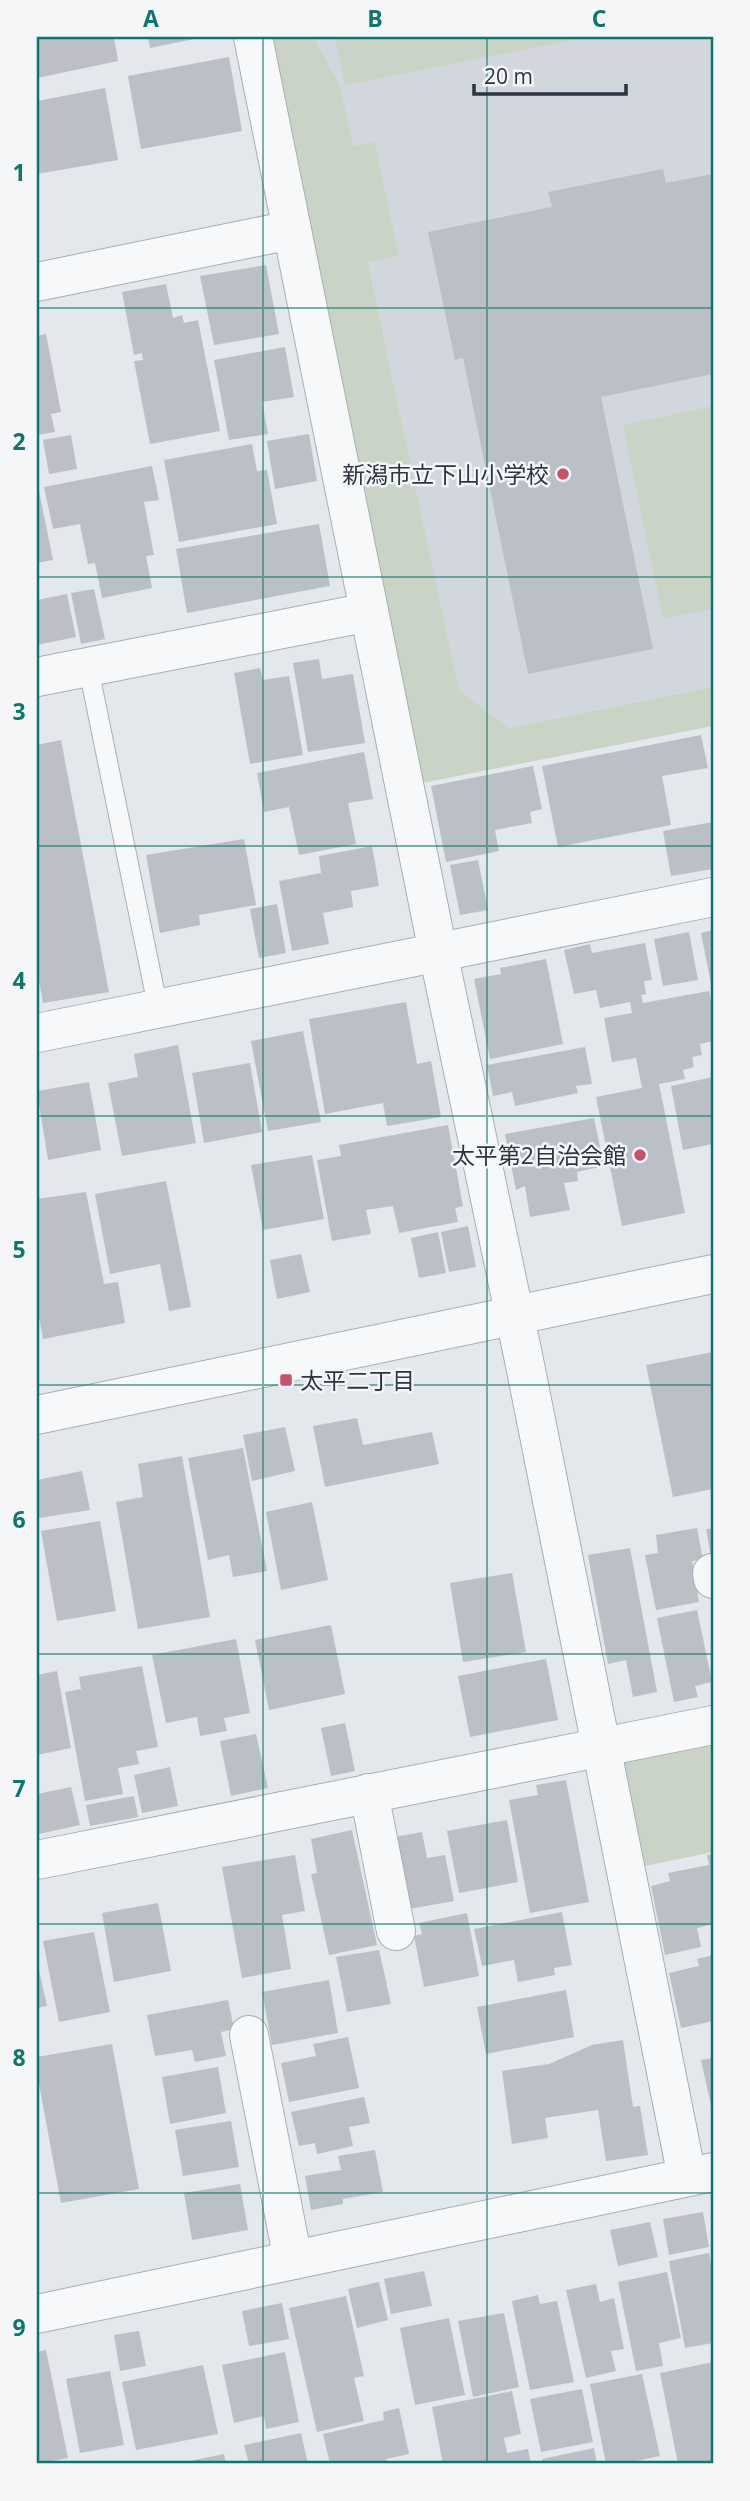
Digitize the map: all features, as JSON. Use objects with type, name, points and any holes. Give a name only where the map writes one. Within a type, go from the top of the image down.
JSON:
[{"type":"street","points":[[37,2314],[700,2174],[600,1748],[253,37]]},
{"type":"street","points":[[37,282],[291,230]]},
{"type":"street","points":[[37,677],[369,612]]},
{"type":"street","points":[[37,1033],[713,897]]},
{"type":"street","points":[[37,1415],[713,1274]]},
{"type":"street","points":[[37,1860],[713,1725]]},
{"type":"street","points":[[369,1793],[396,1931]]},
{"type":"street","points":[[249,2035],[293,2260]]},
{"type":"lane","points":[[88,666],[158,1008]]},
{"type":"shaded area","name":"新潟市立下山小学校","points":[[314,37],[713,37],[713,687],[509,728],[459,692],[368,261],[399,256],[375,142],[353,145],[341,88]]},
{"type":"green space","points":[[268,37],[314,37],[341,88],[353,145],[375,142],[399,256],[368,262],[459,691],[509,728],[713,687],[713,726],[417,784]]},
{"type":"green space","points":[[335,37],[588,37],[345,85]]},
{"type":"green space","points":[[713,406],[713,609],[663,619],[623,425]]},
{"type":"green space","points":[[713,1744],[713,1852],[635,1868],[613,1764]]},
{"type":"building","points":[[37,37],[114,37],[118,61],[37,78]]},
{"type":"building","points":[[148,37],[199,37],[199,38],[150,48]]},
{"type":"building","points":[[229,57],[242,131],[141,149],[128,76]]},
{"type":"building","points":[[105,88],[118,160],[37,174],[37,101]]},
{"type":"building","points":[[663,169],[666,183],[713,174],[713,374],[601,397],[653,649],[528,674],[463,358],[455,360],[428,232],[552,207],[548,192]]},
{"type":"building","points":[[266,265],[279,334],[214,345],[200,276]]},
{"type":"building","points":[[166,284],[173,318],[182,315],[184,323],[198,320],[220,431],[150,444],[134,361],[143,360],[142,353],[134,355],[122,292]]},
{"type":"building","points":[[46,334],[61,412],[51,414],[55,432],[37,435],[37,336]]},
{"type":"building","points":[[285,347],[294,397],[262,402],[268,434],[229,440],[214,360]]},
{"type":"building","points":[[309,434],[317,481],[275,489],[267,441]]},
{"type":"building","points":[[71,435],[77,469],[49,474],[43,440]]},
{"type":"building","points":[[252,444],[257,471],[267,470],[277,524],[179,542],[164,460]]},
{"type":"building","points":[[152,466],[159,500],[144,502],[154,555],[146,556],[152,588],[102,598],[95,563],[88,564],[80,524],[53,529],[44,487]]},
{"type":"building","points":[[37,491],[53,560],[37,563]]},
{"type":"building","points":[[319,524],[330,586],[187,613],[176,549]]},
{"type":"building","points":[[94,589],[105,639],[81,644],[71,593]]},
{"type":"building","points":[[67,594],[76,637],[37,645],[37,600]]},
{"type":"building","points":[[319,659],[322,679],[353,674],[365,743],[308,752],[293,663]]},
{"type":"building","points":[[260,668],[263,680],[289,676],[303,755],[250,764],[234,673]]},
{"type":"building","points":[[701,735],[708,768],[662,776],[671,825],[558,847],[542,766]]},
{"type":"building","points":[[61,740],[109,992],[43,1003],[37,970],[37,745]]},
{"type":"building","points":[[364,752],[373,799],[348,803],[356,844],[299,855],[289,807],[264,812],[257,773]]},
{"type":"building","points":[[533,766],[542,809],[530,812],[532,823],[495,830],[499,851],[446,862],[431,786]]},
{"type":"building","points":[[713,822],[713,869],[671,876],[663,831]]},
{"type":"building","points":[[244,839],[256,905],[199,915],[200,925],[160,933],[146,855]]},
{"type":"building","points":[[372,846],[379,886],[351,891],[353,907],[323,913],[329,944],[292,951],[279,881],[321,873],[319,856]]},
{"type":"building","points":[[478,860],[488,910],[460,915],[450,865]]},
{"type":"building","points":[[277,904],[286,953],[259,958],[250,909]]},
{"type":"building","points":[[713,930],[713,989],[712,989],[701,933]]},
{"type":"building","points":[[689,932],[698,980],[663,986],[654,939]]},
{"type":"building","points":[[645,943],[652,980],[644,981],[646,994],[641,995],[643,1003],[709,991],[713,1013],[713,1041],[700,1044],[702,1055],[692,1057],[694,1067],[683,1070],[685,1079],[659,1084],[685,1213],[622,1226],[596,1097],[642,1088],[636,1058],[612,1062],[604,1018],[632,1013],[630,1002],[600,1008],[596,990],[574,994],[564,950],[590,944],[592,953]]},
{"type":"building","points":[[546,959],[563,1044],[490,1059],[474,979],[501,974],[500,968]]},
{"type":"building","points":[[406,1002],[417,1064],[431,1061],[441,1117],[387,1126],[383,1103],[325,1114],[309,1019]]},
{"type":"building","points":[[303,1031],[321,1122],[268,1131],[251,1041]]},
{"type":"building","points":[[178,1045],[196,1143],[122,1156],[108,1083],[138,1077],[134,1054]]},
{"type":"building","points":[[585,1047],[592,1084],[576,1086],[578,1093],[515,1106],[512,1092],[493,1096],[487,1065]]},
{"type":"building","points":[[250,1063],[262,1132],[204,1143],[192,1073]]},
{"type":"building","points":[[713,1077],[713,1144],[683,1150],[671,1086]]},
{"type":"building","points":[[89,1082],[101,1150],[48,1160],[37,1091]]},
{"type":"building","points":[[594,1118],[604,1166],[577,1172],[578,1181],[564,1183],[570,1210],[530,1217],[525,1186],[516,1190],[505,1134]]},
{"type":"building","points":[[448,1125],[463,1206],[455,1208],[458,1222],[399,1233],[393,1206],[366,1210],[371,1234],[332,1241],[317,1160],[341,1156],[339,1145]]},
{"type":"building","points":[[312,1155],[324,1219],[263,1230],[251,1165]]},
{"type":"building","points":[[166,1181],[191,1307],[169,1311],[160,1264],[110,1274],[95,1194]]},
{"type":"building","points":[[86,1192],[104,1284],[118,1282],[125,1323],[43,1339],[37,1306],[37,1199]]},
{"type":"building","points":[[468,1226],[476,1267],[449,1272],[441,1232]]},
{"type":"building","points":[[438,1232],[446,1273],[419,1278],[411,1238]]},
{"type":"building","points":[[301,1254],[310,1292],[277,1299],[270,1260]]},
{"type":"building","points":[[713,1352],[713,1489],[673,1497],[646,1365]]},
{"type":"building","points":[[357,1418],[363,1445],[432,1432],[439,1464],[325,1487],[313,1426]]},
{"type":"building","points":[[285,1427],[295,1471],[252,1481],[243,1435]]},
{"type":"building","points":[[243,1448],[267,1571],[233,1577],[229,1555],[208,1560],[188,1458]]},
{"type":"building","points":[[182,1456],[210,1617],[138,1629],[116,1502],[143,1497],[138,1464]]},
{"type":"building","points":[[82,1471],[90,1510],[39,1518],[37,1480]]},
{"type":"building","points":[[312,1502],[328,1580],[281,1590],[266,1512]]},
{"type":"building","points":[[100,1521],[116,1611],[57,1621],[41,1531]]},
{"type":"building","points":[[697,1528],[703,1560],[692,1561],[699,1602],[656,1610],[645,1555],[658,1553],[656,1535]]},
{"type":"building","points":[[713,1528],[713,1563],[712,1563],[706,1529]]},
{"type":"building","points":[[630,1548],[657,1692],[633,1697],[626,1660],[608,1664],[588,1555]]},
{"type":"building","points":[[512,1573],[526,1652],[463,1662],[450,1583]]},
{"type":"building","points":[[697,1610],[712,1682],[695,1686],[698,1697],[674,1702],[657,1618]]},
{"type":"building","points":[[331,1625],[345,1694],[269,1710],[255,1640]]},
{"type":"building","points":[[236,1639],[250,1713],[224,1718],[227,1731],[200,1736],[197,1717],[166,1723],[152,1655]]},
{"type":"building","points":[[546,1659],[558,1720],[470,1737],[458,1676]]},
{"type":"building","points":[[142,1666],[158,1747],[136,1751],[139,1764],[118,1768],[123,1794],[85,1801],[65,1692],[81,1689],[79,1677]]},
{"type":"building","points":[[57,1671],[71,1748],[37,1755],[37,1675]]},
{"type":"building","points":[[345,1723],[355,1771],[331,1776],[321,1728]]},
{"type":"building","points":[[256,1734],[268,1788],[231,1796],[220,1741]]},
{"type":"building","points":[[170,1767],[178,1806],[142,1813],[134,1775]]},
{"type":"building","points":[[566,1780],[589,1902],[530,1913],[509,1800],[538,1795],[536,1785]]},
{"type":"building","points":[[71,1787],[80,1825],[39,1834],[37,1794]]},
{"type":"building","points":[[134,1796],[138,1817],[90,1826],[86,1805]]},
{"type":"building","points":[[507,1820],[518,1882],[459,1893],[447,1831]]},
{"type":"building","points":[[352,1830],[377,1945],[329,1955],[311,1874],[317,1873],[311,1839]]},
{"type":"building","points":[[422,1832],[427,1858],[445,1855],[454,1901],[409,1909],[394,1837]]},
{"type":"building","points":[[713,1854],[713,1924],[697,1928],[701,1947],[665,1955],[651,1886],[670,1881],[668,1873],[709,1865],[707,1855]]},
{"type":"building","points":[[295,1855],[305,1911],[282,1915],[291,1969],[242,1978],[222,1867]]},
{"type":"building","points":[[158,1903],[171,1971],[114,1982],[102,1913]]},
{"type":"building","points":[[562,1912],[572,1965],[554,1968],[555,1975],[518,1982],[514,1960],[482,1966],[474,1929]]},
{"type":"building","points":[[467,1913],[479,1976],[424,1987],[414,1936],[422,1934],[419,1923]]},
{"type":"building","points":[[94,1932],[110,2012],[59,2022],[43,1941]]},
{"type":"building","points":[[379,1950],[391,2004],[347,2012],[336,1957]]},
{"type":"building","points":[[713,1955],[713,2021],[681,2028],[669,1973],[699,1966],[697,1959]]},
{"type":"building","points":[[37,1961],[47,2006],[37,2008]]},
{"type":"building","points":[[329,1980],[338,2033],[272,2045],[262,1992]]},
{"type":"building","points":[[566,1990],[574,2037],[486,2054],[477,2007]]},
{"type":"building","points":[[228,2000],[234,2029],[221,2032],[226,2056],[195,2062],[192,2050],[155,2056],[147,2015]]},
{"type":"building","points":[[348,2037],[359,2088],[289,2102],[281,2063],[316,2056],[313,2044]]},
{"type":"building","points":[[623,2040],[633,2107],[640,2106],[648,2155],[606,2161],[598,2110],[545,2118],[548,2138],[512,2144],[502,2071],[549,2064],[592,2045]]},
{"type":"building","points":[[112,2044],[139,2189],[61,2203],[37,2073],[37,2057]]},
{"type":"building","points":[[713,2058],[713,2110],[712,2110],[701,2060]]},
{"type":"building","points":[[218,2067],[226,2113],[170,2124],[162,2077]]},
{"type":"building","points":[[364,2097],[370,2123],[349,2127],[353,2146],[317,2154],[315,2143],[299,2146],[291,2112]]},
{"type":"building","points":[[231,2121],[239,2167],[183,2176],[175,2130]]},
{"type":"building","points":[[375,2150],[383,2192],[343,2199],[343,2204],[311,2210],[305,2176],[341,2170],[338,2156]]},
{"type":"building","points":[[240,2184],[248,2230],[192,2240],[184,2193]]},
{"type":"building","points":[[703,2212],[709,2247],[669,2255],[663,2219]]},
{"type":"building","points":[[650,2222],[658,2257],[618,2266],[610,2230]]},
{"type":"building","points":[[709,2253],[713,2278],[713,2343],[685,2348],[669,2261]]},
{"type":"building","points":[[424,2271],[432,2306],[391,2314],[384,2279]]},
{"type":"building","points":[[667,2272],[681,2338],[659,2343],[663,2366],[636,2371],[618,2282]]},
{"type":"building","points":[[379,2282],[388,2320],[357,2328],[348,2289]]},
{"type":"building","points":[[596,2284],[600,2302],[614,2298],[624,2349],[611,2351],[616,2371],[586,2378],[566,2290]]},
{"type":"building","points":[[538,2295],[540,2304],[557,2301],[574,2382],[530,2390],[512,2301]]},
{"type":"building","points":[[346,2296],[364,2376],[354,2378],[364,2421],[317,2432],[289,2308]]},
{"type":"building","points":[[282,2303],[289,2339],[249,2346],[242,2311]]},
{"type":"building","points":[[504,2313],[519,2387],[473,2397],[458,2321]]},
{"type":"building","points":[[449,2318],[465,2395],[415,2405],[400,2328]]},
{"type":"building","points":[[139,2331],[146,2366],[120,2371],[114,2335]]},
{"type":"building","points":[[46,2350],[68,2458],[37,2464],[37,2352]]},
{"type":"building","points":[[285,2352],[299,2422],[266,2429],[264,2416],[234,2423],[222,2365]]},
{"type":"building","points":[[713,2362],[713,2462],[678,2464],[660,2373]]},
{"type":"building","points":[[203,2365],[218,2434],[136,2450],[122,2382]]},
{"type":"building","points":[[110,2371],[124,2445],[80,2453],[66,2379]]},
{"type":"building","points":[[642,2374],[660,2456],[621,2464],[606,2464],[590,2384]]},
{"type":"building","points":[[582,2389],[593,2442],[541,2452],[530,2399]]},
{"type":"building","points":[[512,2391],[521,2434],[504,2438],[507,2453],[528,2449],[531,2464],[443,2464],[432,2407]]},
{"type":"building","points":[[399,2408],[409,2454],[386,2459],[387,2464],[330,2464],[323,2434],[384,2420],[383,2412]]},
{"type":"building","points":[[301,2433],[308,2464],[249,2464],[244,2445]]},
{"type":"building","points":[[594,2448],[597,2464],[544,2464],[542,2459]]},
{"type":"building","points":[[224,2454],[226,2464],[180,2463]]},
{"type":"place","name":"新潟市立下山小学校","points":[[563,474]]},
{"type":"place","name":"太平第2自治会館","points":[[640,1155]]},
{"type":"place","name":"太平二丁目","points":[[286,1380]]}]
